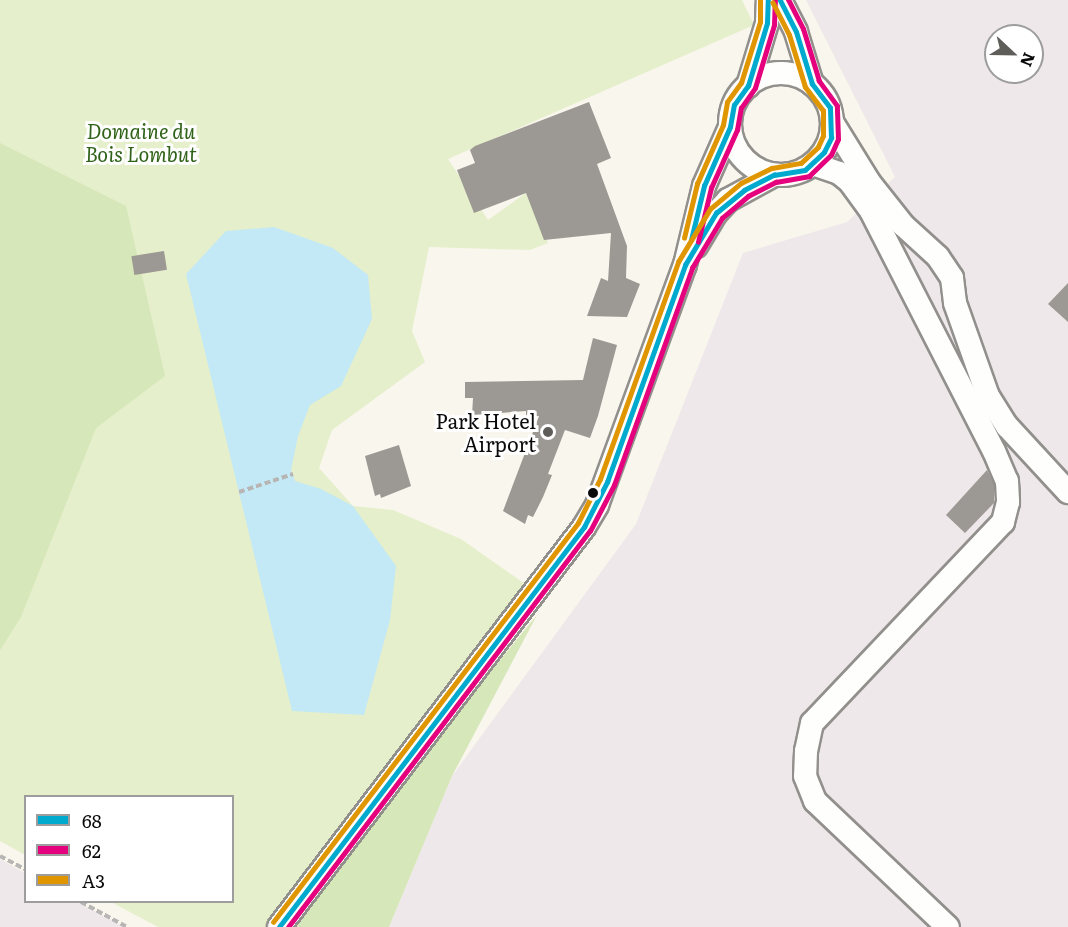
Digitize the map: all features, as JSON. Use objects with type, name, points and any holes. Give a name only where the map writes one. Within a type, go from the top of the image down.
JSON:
[{"type":"street","points":[[748,86],[767,23],[768,0]]},
{"type":"street","points":[[730,127],[739,154],[755,168],[774,175],[795,174],[813,164],[824,152],[831,138],[830,108],[812,84],[796,32],[780,0]]},
{"type":"street","points":[[279,927],[584,527],[607,482],[685,265],[704,186],[730,127],[734,105],[748,86],[757,79],[780,73],[802,78],[812,84]]},
{"type":"street","points":[[832,122],[869,182],[903,225],[938,257],[952,278],[955,303],[988,396],[1007,426],[1068,492]]},
{"type":"street","points":[[813,164],[839,173],[850,183],[871,211],[978,421],[1006,482],[1008,502],[1003,522],[812,723],[806,751],[806,776],[815,801],[948,927]]},
{"type":"street","points":[[685,265],[716,213],[728,200],[774,175]]},
{"type":"path","points":[[239,492],[293,474]]},
{"type":"path","points":[[0,856],[24,869]]},
{"type":"path","points":[[83,903],[127,927]]},
{"type":"shaded area","points":[[806,0],[1068,0],[1068,927],[389,927],[452,776],[636,524],[743,253],[847,222],[895,177]]},
{"type":"shaded area","points":[[0,859],[24,872],[24,903],[80,903],[124,927],[0,927]]},
{"type":"green space","name":"Domaine du Bois Lombut","points":[[0,0],[742,0],[754,25],[448,159],[488,220],[526,193],[548,243],[530,250],[429,247],[412,331],[425,362],[332,430],[319,468],[353,506],[393,510],[461,539],[535,591],[279,927],[158,927],[113,903],[234,903],[234,795],[24,795],[24,854],[0,841]]},
{"type":"green space","points":[[0,143],[126,206],[165,376],[96,428],[21,617],[0,650]]},
{"type":"green space","points":[[537,615],[452,776],[389,927],[281,927]]},
{"type":"water","points":[[274,227],[333,248],[368,275],[372,319],[341,386],[310,405],[298,436],[291,470],[295,481],[321,489],[353,506],[396,566],[390,620],[364,715],[292,711],[186,274],[226,231]]},
{"type":"building","points":[[589,102],[611,158],[597,164],[627,246],[626,278],[640,284],[627,317],[587,316],[601,278],[608,281],[611,233],[544,240],[526,193],[474,213],[457,170],[475,163],[470,150],[475,146]]},
{"type":"building","points":[[164,251],[167,270],[134,275],[131,256]]},
{"type":"building","points":[[1068,283],[1068,322],[1048,304]]},
{"type":"building","name":"Park Hotel Airport","points":[[593,338],[617,345],[590,438],[565,430],[548,474],[552,475],[543,497],[533,517],[528,515],[525,524],[503,511],[539,416],[526,416],[526,411],[472,415],[473,398],[465,398],[465,382],[583,380]]},
{"type":"building","points":[[399,445],[411,486],[381,498],[380,494],[375,496],[365,456]]},
{"type":"building","points":[[987,470],[994,484],[994,503],[965,533],[946,515]]},
{"type":"transit line","name":"A3","points":[[684,238],[697,184],[723,125],[727,102],[741,83],[760,22],[760,0]]},
{"type":"transit line","name":"68","points":[[691,240],[704,186],[730,127],[734,105],[748,86],[767,23],[768,0]]},
{"type":"transit line","name":"62","points":[[698,242],[711,188],[737,130],[741,108],[755,88],[774,25],[775,0]]},
{"type":"transit line","name":"68","points":[[279,927],[584,527],[607,482],[685,265],[716,213],[744,190],[774,175],[805,170],[824,152],[831,138],[830,108],[812,84],[796,32],[780,0]]},
{"type":"transit line","name":"62","points":[[288,927],[590,531],[614,485],[692,268],[722,218],[748,196],[776,182],[809,176],[831,155],[838,139],[837,106],[819,81],[803,29],[788,0]]},
{"type":"transit line","name":"A3","points":[[273,922],[578,523],[600,479],[678,262],[710,209],[741,183],[772,168],[801,163],[818,147],[823,136],[823,111],[805,87],[789,35],[773,3]]},
{"type":"place","name":"Park Hotel Airport","points":[[548,432]]}]
